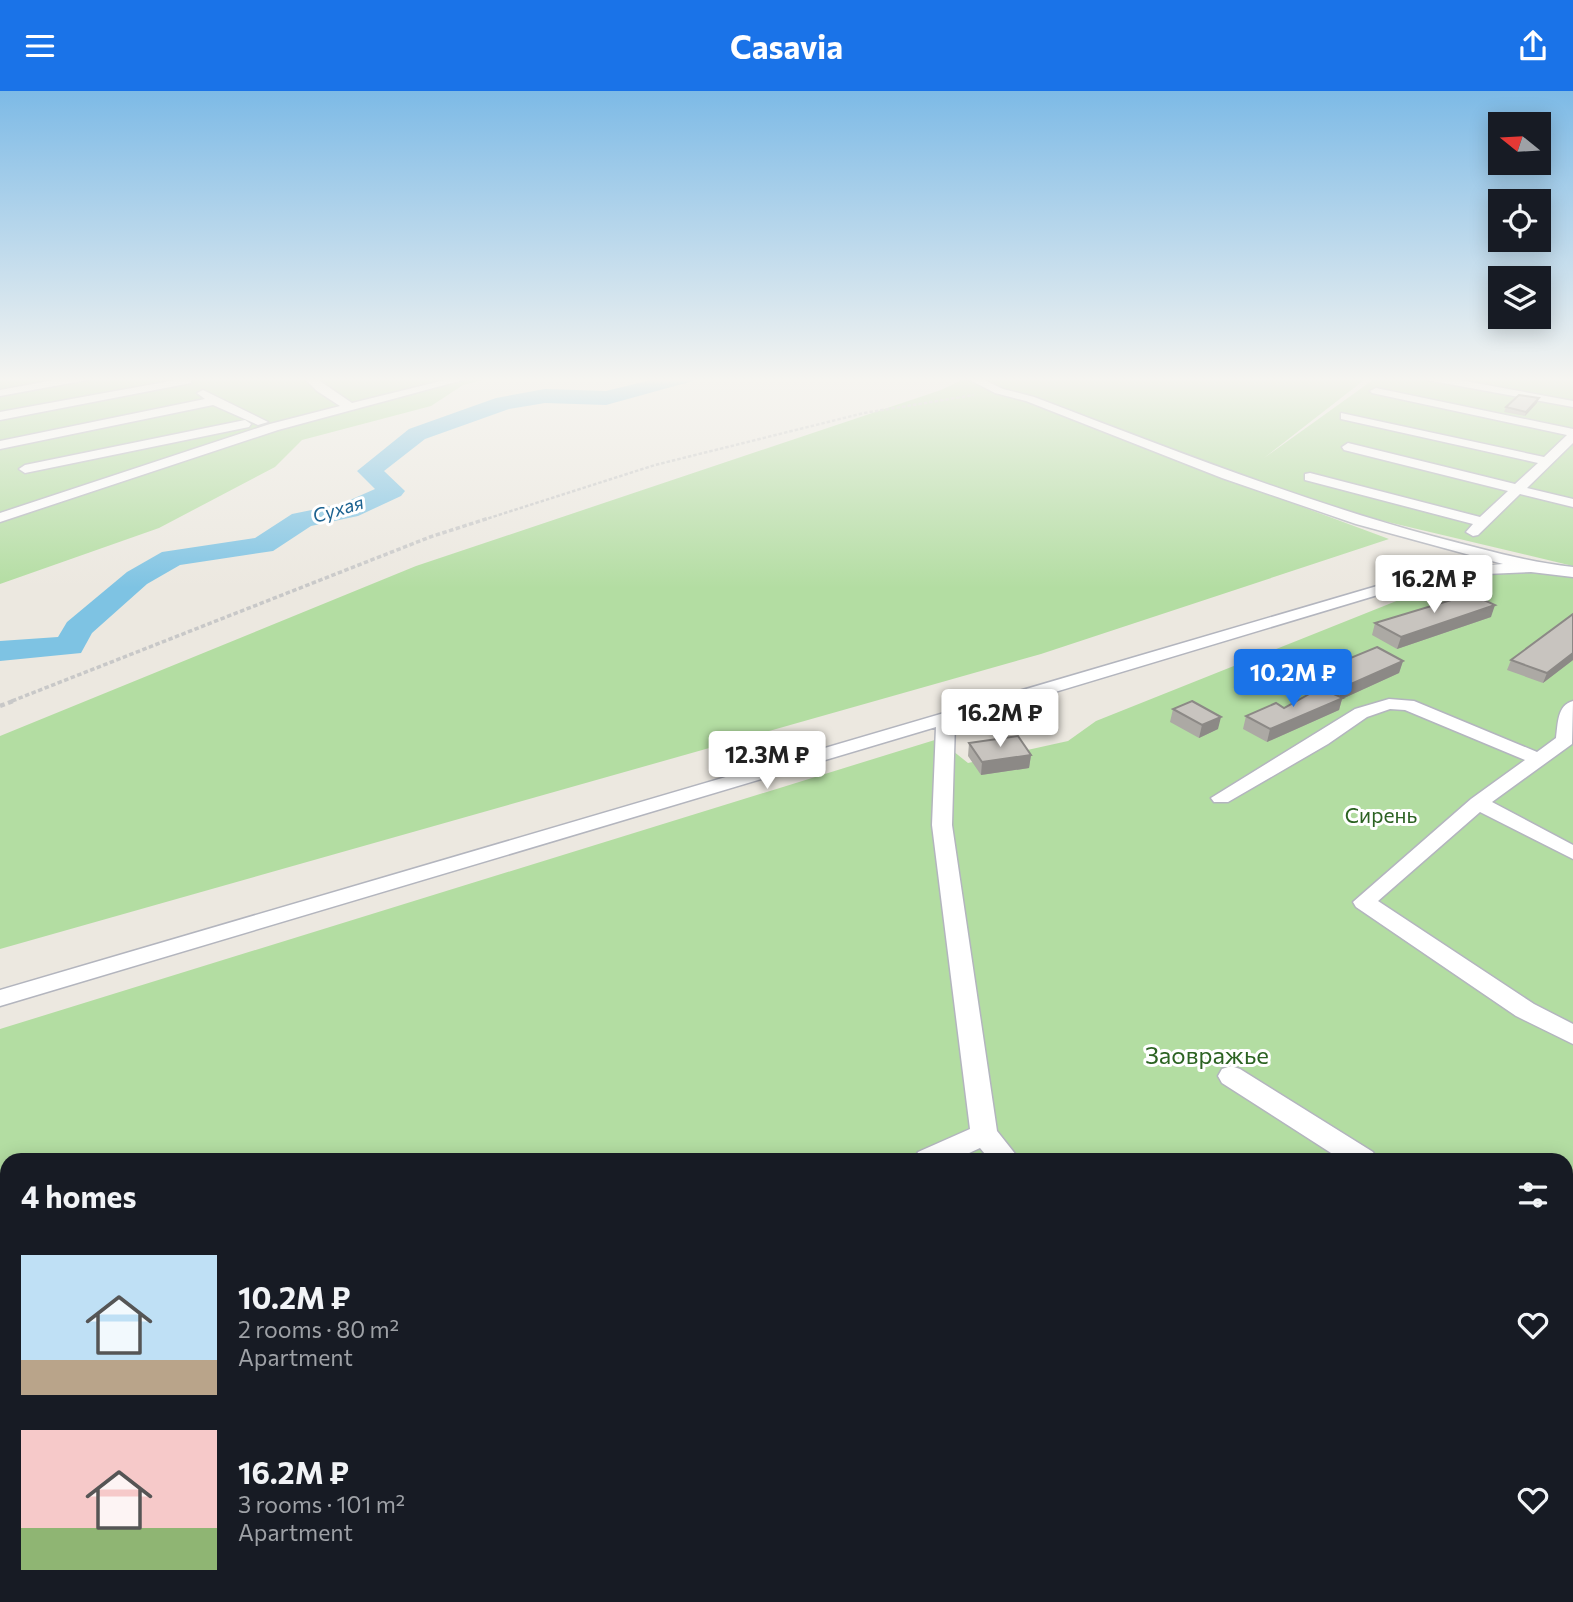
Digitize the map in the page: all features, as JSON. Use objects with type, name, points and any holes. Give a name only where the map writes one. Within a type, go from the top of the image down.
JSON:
[{"type":"street","points":[[24,469],[140,448]]},
{"type":"street","points":[[0,518],[200,448]]},
{"type":"street","points":[[1156,448],[1361,521],[1531,567],[1573,572]]},
{"type":"street","points":[[1350,448],[1573,503]]},
{"type":"street","points":[[1486,448],[1547,461]]},
{"type":"street","points":[[1459,546],[1560,448]]},
{"type":"street","points":[[1310,477],[1483,522]]},
{"type":"street","points":[[0,998],[1440,572],[1531,567]]},
{"type":"street","points":[[1221,798],[1321,740],[1361,713],[1389,704],[1408,705],[1538,759]]},
{"type":"street","points":[[1573,706],[1570,709],[1569,742],[1538,759],[1478,803],[1364,902],[1525,1010],[1573,1035]]},
{"type":"street","points":[[946,716],[942,825],[984,1134],[1000,1153]]},
{"type":"street","points":[[1478,803],[1573,853]]},
{"type":"street","points":[[1231,1076],[1352,1153]]},
{"type":"street","points":[[943,1153],[984,1134]]},
{"type":"path","points":[[0,706],[430,537],[654,465],[723,448]]},
{"type":"green space","points":[[0,448],[294,448],[275,467],[159,528],[0,584]]},
{"type":"green space","points":[[769,448],[1277,448],[1264,458],[1279,448],[1573,448],[1573,566],[1354,514],[1230,480],[1389,539],[1041,654],[0,949],[0,736],[416,566]]},
{"type":"green space","points":[[1533,572],[1573,578],[1573,1153],[0,1153],[0,1029],[938,739],[968,763],[1068,741],[1096,721],[1459,576]]},
{"type":"building","points":[[1471,594],[1495,605],[1401,637],[1375,623]]},
{"type":"building","points":[[1573,614],[1573,653],[1547,673],[1511,660]]},
{"type":"building","points":[[1377,647],[1403,661],[1342,688],[1314,673]]},
{"type":"building","points":[[1320,688],[1343,698],[1270,729],[1246,716],[1276,703],[1284,708]]},
{"type":"building","points":[[1192,701],[1221,717],[1202,725],[1173,709]]},
{"type":"building","points":[[1018,736],[1031,755],[982,762],[969,743]]},
{"type":"waterway","name":"Сухая","points":[[0,651],[70,646],[78,629],[137,578],[172,558],[263,545],[302,520],[349,510],[392,491],[369,471],[399,448]]},
{"type":"park label","name":"Сирень","points":[[1381,816]]},
{"type":"park label","name":"Заовражье","points":[[1207,1056]]}]
